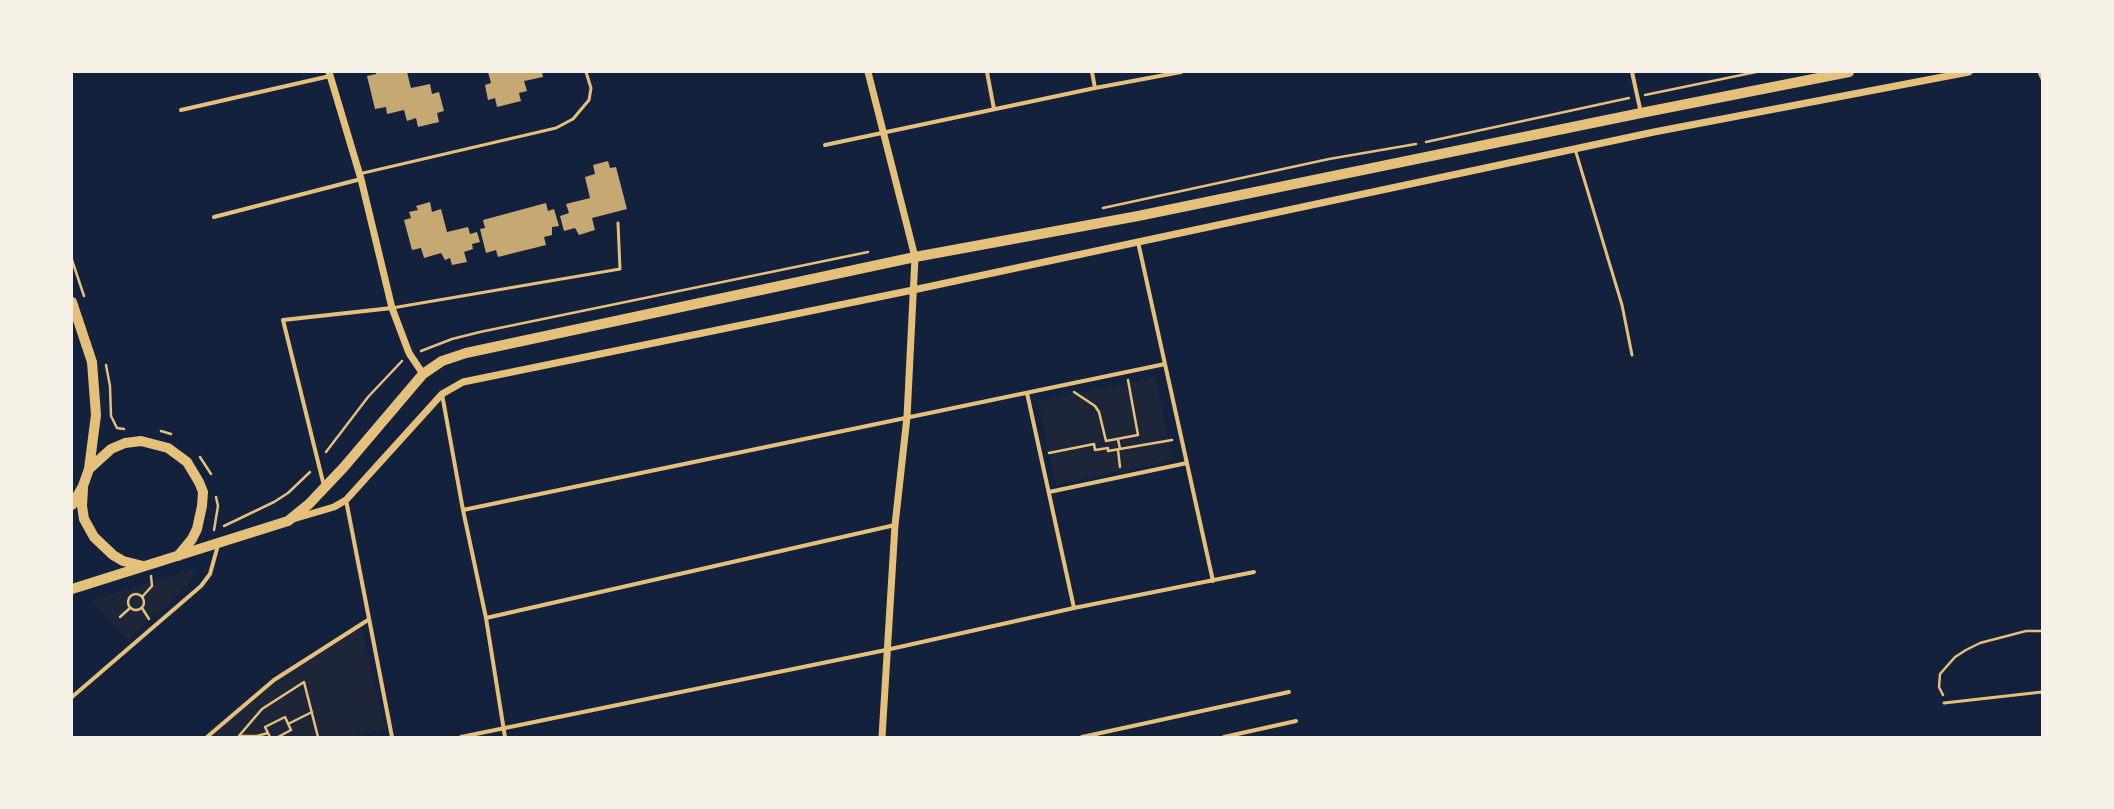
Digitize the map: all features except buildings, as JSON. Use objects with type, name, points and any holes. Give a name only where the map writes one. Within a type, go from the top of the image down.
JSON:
[{"type":"main road","points":[[72,589],[288,520],[324,488],[422,374],[446,360],[466,353],[915,258],[1146,214],[1641,112],[1849,72]]},
{"type":"main road","points":[[72,302],[88,347],[94,375],[96,430],[83,486],[82,506],[84,519],[94,537],[113,555],[123,561],[145,566]]},
{"type":"main road","points":[[88,469],[111,449],[125,443],[141,441],[168,448],[187,462],[203,492],[202,506],[201,516],[192,539],[178,556]]},
{"type":"main road","points":[[72,505],[83,486]]},
{"type":"street","points":[[868,72],[915,258],[907,418],[895,525],[886,650],[882,737]]},
{"type":"street","points":[[987,72],[994,109]]},
{"type":"street","points":[[1092,72],[1095,88]]},
{"type":"street","points":[[825,145],[883,134],[1095,88],[1181,72]]},
{"type":"street","points":[[1632,72],[1641,112]]},
{"type":"street","points":[[288,520],[334,507],[346,500],[442,394],[463,382],[913,290],[1575,149],[1969,72]]},
{"type":"street","points":[[181,110],[329,74],[360,177],[392,308],[409,353],[422,374]]},
{"type":"street","points":[[214,217],[360,177]]},
{"type":"street","points":[[1138,241],[1213,581]]},
{"type":"street","points":[[324,488],[283,320],[392,308]]},
{"type":"street","points":[[463,510],[1165,364]]},
{"type":"street","points":[[1027,392],[1074,608]]},
{"type":"street","points":[[442,394],[463,510],[486,618],[505,737]]},
{"type":"street","points":[[1049,492],[1187,463]]},
{"type":"street","points":[[346,500],[368,620],[392,737]]},
{"type":"street","points":[[486,618],[895,525]]},
{"type":"street","points":[[72,697],[201,586],[210,574],[219,543]]},
{"type":"street","points":[[461,737],[886,650],[1074,608],[1254,572]]},
{"type":"street","points":[[208,737],[274,680],[368,620]]},
{"type":"street","points":[[1082,737],[1289,692]]},
{"type":"street","points":[[1224,737],[1296,721]]},
{"type":"lane","points":[[360,177],[556,128],[573,119],[589,100],[591,88],[586,72]]},
{"type":"lane","points":[[2039,72],[2042,80]]},
{"type":"lane","points":[[1575,149],[1622,305],[1632,355]]},
{"type":"lane","points":[[392,308],[620,269],[618,223]]},
{"type":"lane","points":[[1945,703],[2042,692]]},
{"type":"path","points":[[72,260],[86,303]]},
{"type":"path","points":[[105,359],[110,386],[111,416],[117,428],[126,430]]},
{"type":"path","points":[[1063,385],[1095,406],[1106,441],[1138,436],[1126,372]]},
{"type":"path","points":[[153,430],[174,436]]},
{"type":"path","points":[[1041,455],[1094,444],[1095,450],[1108,448],[1108,451],[1181,438]]},
{"type":"path","points":[[1118,439],[1122,477]]},
{"type":"path","points":[[198,454],[211,474],[213,481]]},
{"type":"path","points":[[214,530],[218,506],[216,494]]},
{"type":"path","points":[[135,594],[142,597],[144,602],[142,608],[135,610],[130,608],[128,603],[130,596],[135,594]]},
{"type":"path","points":[[120,617],[130,608]]},
{"type":"path","points":[[1945,703],[1939,687],[1940,674],[1955,657],[1980,644],[2026,631],[2042,631]]},
{"type":"path","points":[[238,736],[262,709],[304,682],[318,737]]},
{"type":"path","points":[[288,724],[312,712]]},
{"type":"path","points":[[270,737],[265,728],[285,717],[291,730],[280,736]]},
{"type":"path","points":[[238,736],[257,736],[268,733]]},
{"type":"shaded area","points":[[1155,377],[1173,460],[1056,485],[1038,401]]},
{"type":"shaded area","points":[[194,569],[192,578],[184,590],[127,640],[92,600]]},
{"type":"shaded area","points":[[361,626],[386,729],[349,737],[210,737],[280,672]]}]
